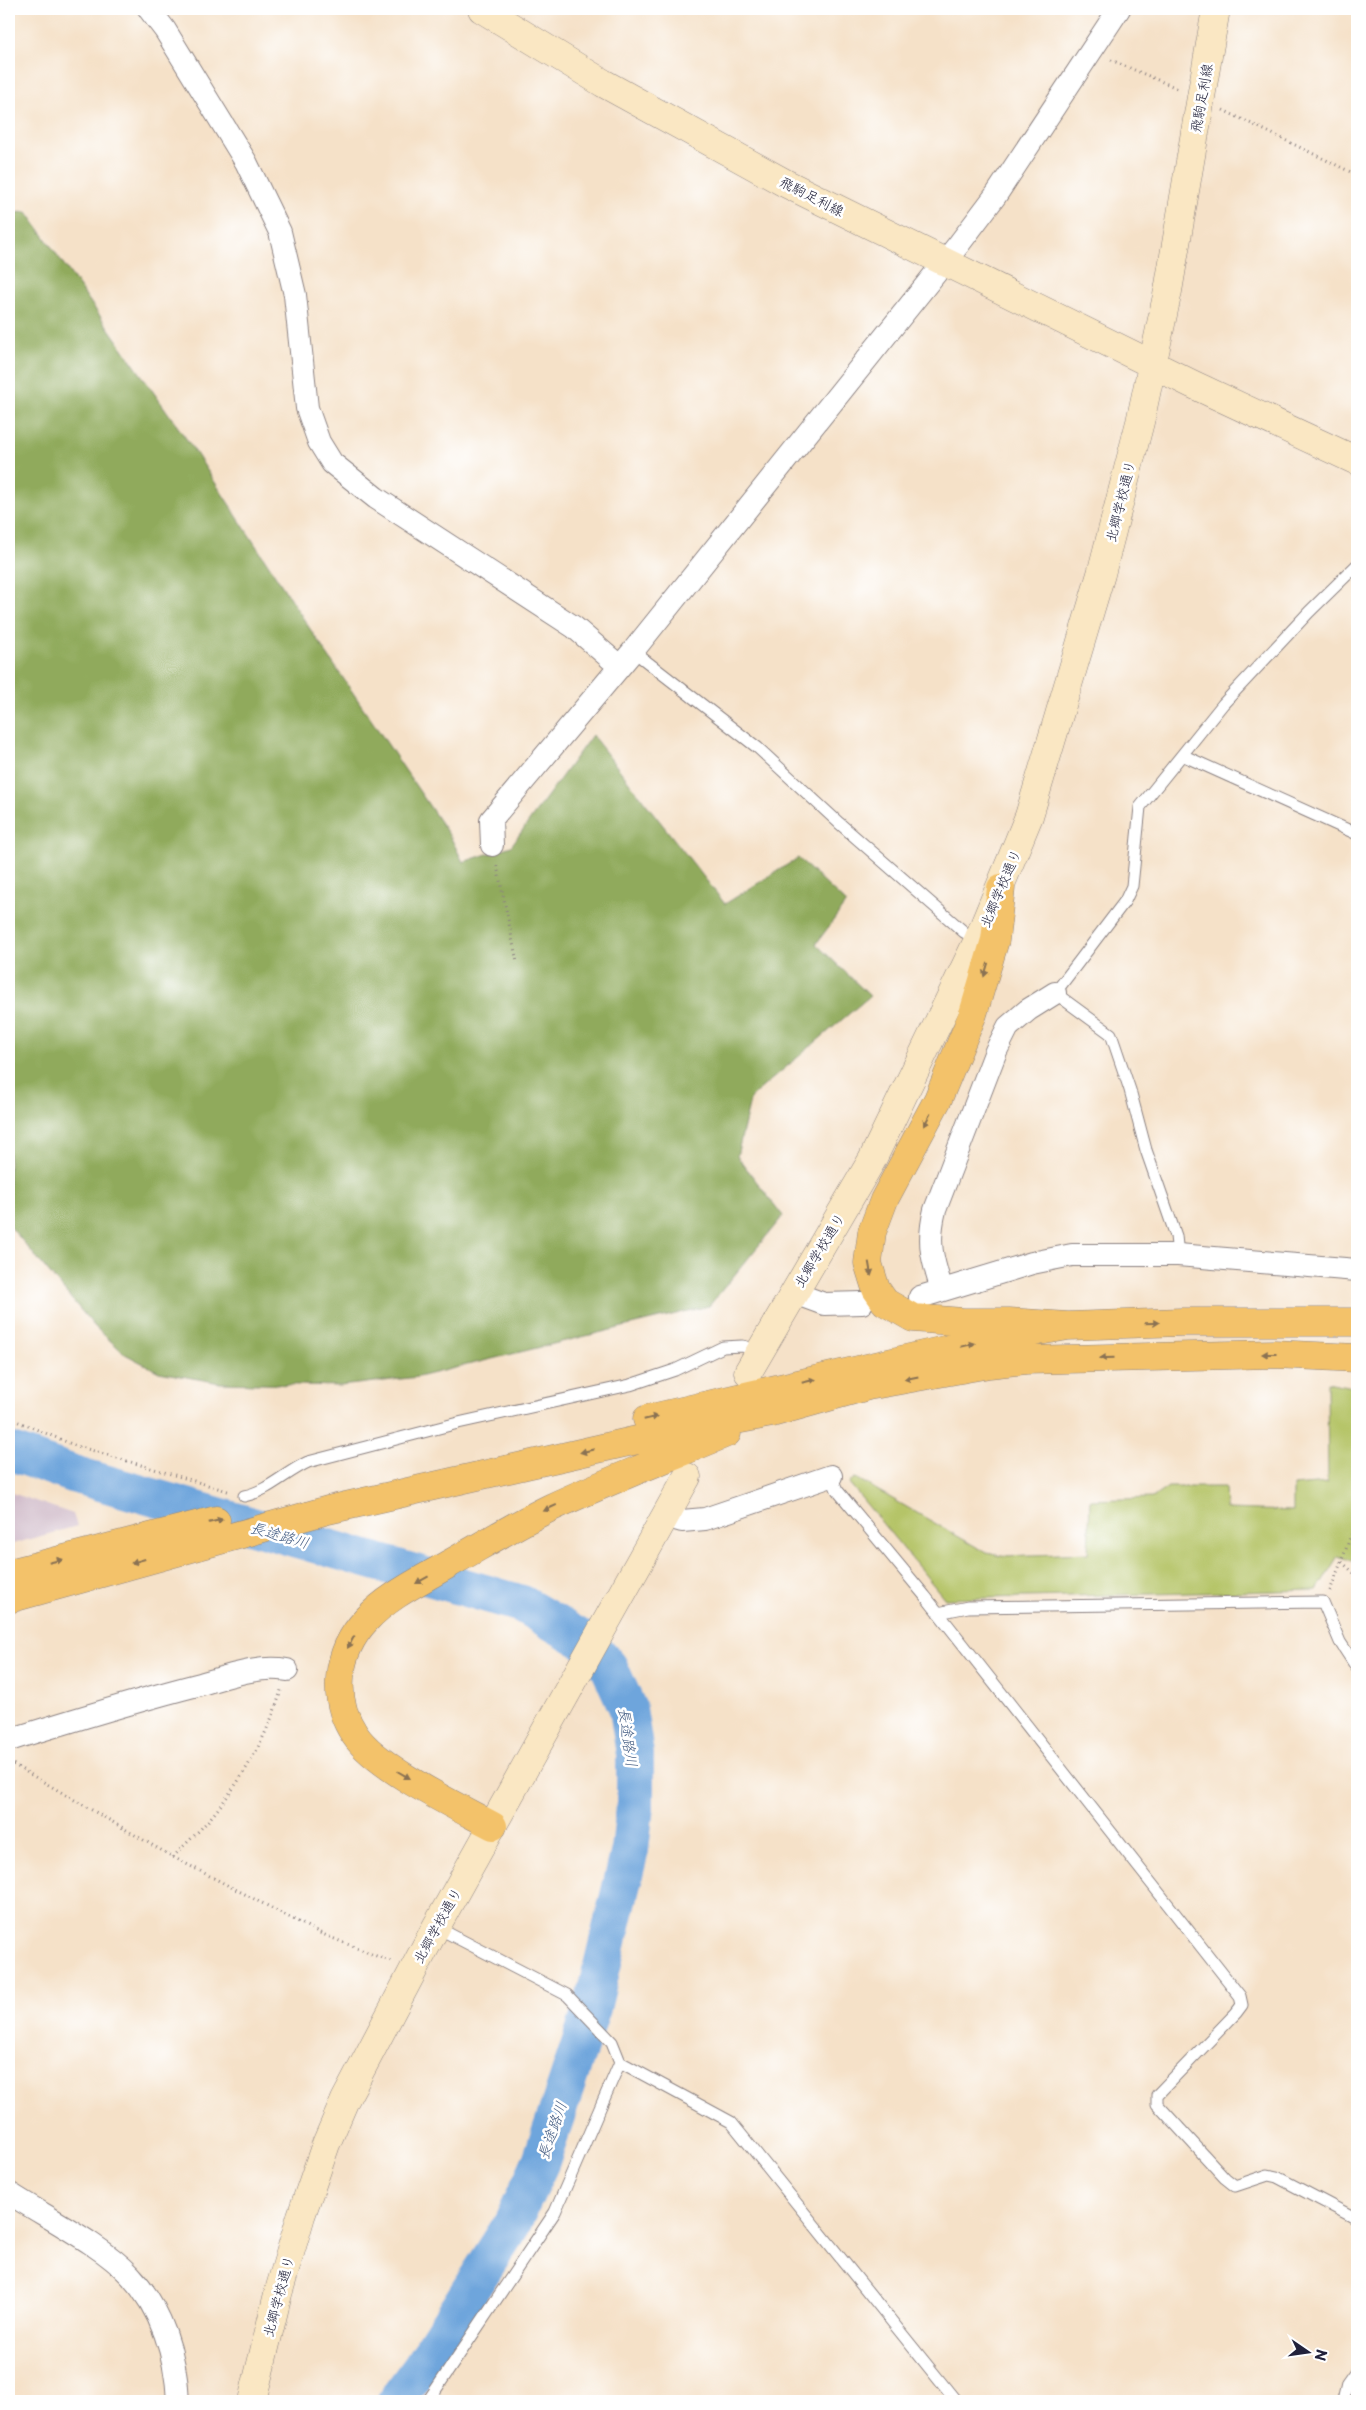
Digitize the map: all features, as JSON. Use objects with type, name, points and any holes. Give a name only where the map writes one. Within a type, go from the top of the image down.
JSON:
[{"type":"highway","points":[[1002,888],[995,940],[973,1014],[938,1099],[884,1200],[872,1232],[868,1263],[876,1289],[885,1302],[913,1318],[1068,1326],[1274,1321],[1355,1323]]},
{"type":"highway","points":[[9,1573],[176,1540],[968,1344],[1068,1326]]},
{"type":"highway","points":[[321,1503],[772,1413],[868,1386],[990,1364],[1026,1360],[1274,1354],[1357,1358]]},
{"type":"highway","points":[[1318,1356],[1357,1368]]},
{"type":"highway","points":[[493,1826],[393,1769],[371,1752],[355,1736],[347,1721],[339,1689],[340,1671],[345,1653],[366,1619],[405,1589],[549,1508],[772,1413]]},
{"type":"highway","points":[[9,1599],[176,1540]]},
{"type":"street","points":[[149,9],[246,162],[280,232],[295,295],[307,408],[319,442],[332,463],[376,498],[574,627],[626,658]]},
{"type":"street","name":"飛駒足利線","points":[[482,9],[603,83],[785,183],[1357,461]]},
{"type":"street","points":[[492,845],[492,820],[626,658],[946,262],[996,196],[1119,9]]},
{"type":"street","name":"飛駒足利線","points":[[1154,364],[1216,9]]},
{"type":"street","name":"北郷学校通り","points":[[754,1361],[872,1160],[1002,888],[1029,816],[1070,684],[1101,574],[1154,364]]},
{"type":"street","points":[[942,1290],[930,1244],[930,1230],[935,1210],[996,1051],[1008,1027],[1028,1010],[1055,993]]},
{"type":"street","points":[[920,1296],[1032,1263],[1072,1255],[1178,1255],[1357,1270]]},
{"type":"street","points":[[794,1293],[824,1304],[862,1303]]},
{"type":"street","points":[[665,1516],[682,1521],[705,1519],[830,1476]]},
{"type":"street","name":"北郷学校通り","points":[[252,2401],[286,2265],[326,2144],[345,2100],[412,1969],[493,1826],[581,1663],[687,1477]]},
{"type":"street","points":[[9,1740],[162,1694],[248,1671],[270,1667],[287,1670]]},
{"type":"street","points":[[9,2193],[94,2247],[130,2274],[150,2301],[167,2338],[175,2368],[180,2401]]},
{"type":"lane","points":[[1178,1255],[1176,1236],[1146,1150],[1130,1090],[1111,1034],[1055,993],[1125,901],[1132,886],[1140,807],[1250,676],[1309,612],[1357,566]]},
{"type":"lane","points":[[626,658],[758,748],[846,830],[964,932],[978,940]]},
{"type":"lane","points":[[1182,755],[1357,834]]},
{"type":"lane","points":[[244,1496],[256,1494],[291,1469],[308,1462],[458,1423],[630,1385],[675,1370],[723,1347],[733,1345],[754,1361]]},
{"type":"lane","points":[[830,1476],[837,1490],[938,1613],[1240,1996],[1242,2004],[1236,2013],[1157,2095],[1157,2104],[1224,2178],[1236,2186],[1268,2175],[1277,2177],[1357,2220]]},
{"type":"lane","points":[[938,1613],[968,1607],[1323,1602],[1340,1642],[1357,1668]]},
{"type":"lane","points":[[436,1927],[567,1995],[612,2042],[620,2062],[731,2122],[956,2401]]},
{"type":"lane","points":[[428,2401],[554,2212],[620,2062]]},
{"type":"lane","points":[[1344,2401],[1347,2384],[1357,2370]]},
{"type":"path","points":[[492,845],[517,962]]},
{"type":"path","points":[[9,1418],[74,1445],[244,1496]]},
{"type":"path","points":[[1323,1602],[1334,1584],[1357,1520]]},
{"type":"path","points":[[1342,1562],[1357,1576]]},
{"type":"path","points":[[173,1857],[213,1815],[240,1777],[266,1728],[280,1696],[287,1670]]},
{"type":"path","points":[[9,1762],[173,1857],[320,1933],[412,1969]]},
{"type":"shaded area","points":[[9,1492],[73,1514],[77,1526],[9,1545]]},
{"type":"green space","points":[[27,212],[192,447],[312,632],[451,838],[463,862],[511,846],[592,735],[725,904],[798,858],[846,903],[816,944],[870,996],[751,1097],[737,1156],[783,1216],[709,1306],[418,1377],[340,1386],[220,1383],[159,1372],[125,1354],[95,1327],[9,1225],[9,213]]},
{"type":"green space","points":[[1327,1382],[1357,1388],[1357,1563],[1338,1556],[1317,1590],[945,1599],[849,1483],[856,1478],[987,1553],[1002,1556],[1088,1553],[1090,1500],[1152,1498],[1168,1487],[1225,1487],[1226,1509],[1293,1511],[1293,1486],[1328,1483]]},
{"type":"waterway","name":"長途路川","points":[[9,1451],[76,1475],[522,1604],[585,1641],[609,1667],[628,1709],[635,1754],[635,1806],[630,1850],[592,2008],[541,2161],[512,2224],[421,2367],[396,2401]]}]
